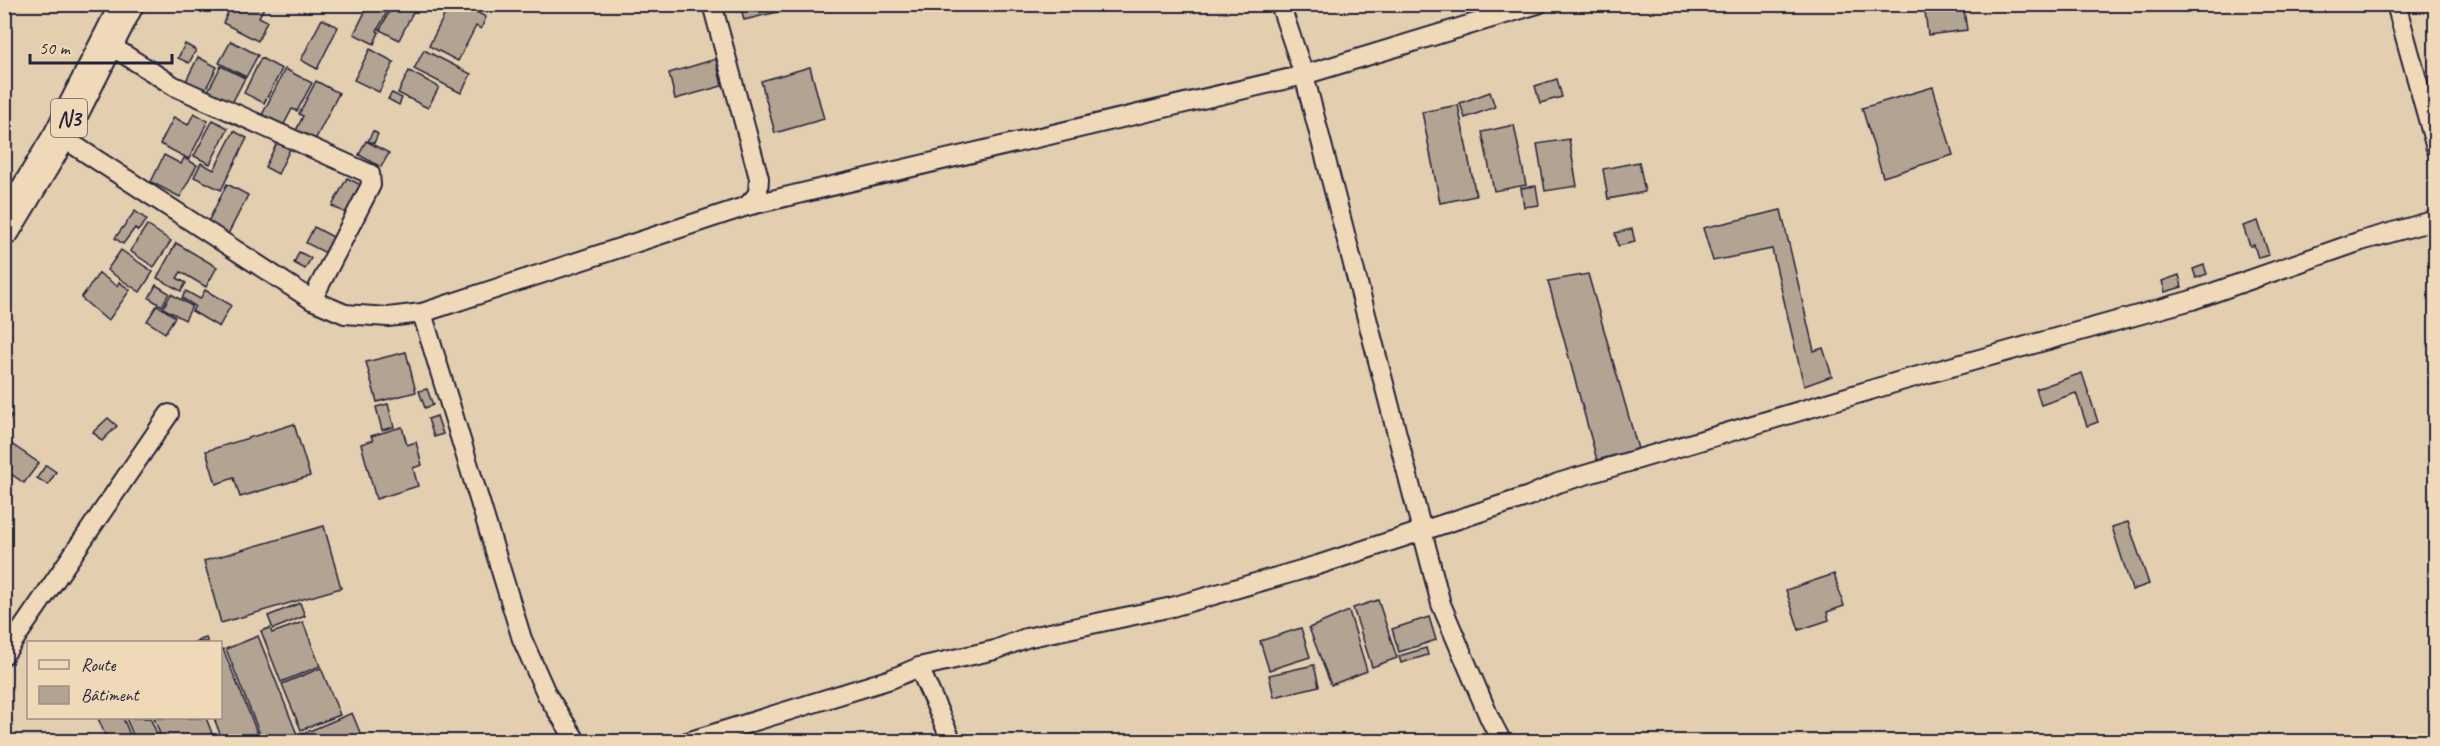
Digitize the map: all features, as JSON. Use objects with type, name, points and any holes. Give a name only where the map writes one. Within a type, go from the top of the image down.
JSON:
[{"type":"highway","name":"N3","points":[[4,229],[60,136],[127,4]]},
{"type":"street","points":[[712,4],[759,178],[758,194],[747,206]]},
{"type":"street","points":[[1280,4],[1304,75],[1441,604],[1502,741]]},
{"type":"street","points":[[60,136],[312,300],[345,314],[388,317],[422,313],[747,206],[1304,75],[1538,4]]},
{"type":"street","points":[[2396,4],[2436,148]]},
{"type":"street","points":[[108,44],[174,86],[370,174],[371,184],[312,300]]},
{"type":"street","points":[[687,741],[891,679],[920,668],[995,650],[1026,638],[1172,607],[1318,566],[1529,496],[1558,483],[1904,380],[2192,300],[2361,241],[2436,220]]},
{"type":"street","points":[[422,313],[522,639],[547,695],[578,741]]},
{"type":"street","points":[[4,655],[169,414]]},
{"type":"street","points":[[920,668],[952,741]]},
{"type":"building","points":[[240,4],[266,4],[259,17],[267,21],[258,41],[223,23],[231,6],[238,10]]},
{"type":"building","points":[[369,4],[391,4],[377,31],[379,32],[374,44],[354,34]]},
{"type":"building","points":[[393,4],[417,4],[399,40],[380,30]]},
{"type":"building","points":[[450,4],[461,4],[486,17],[481,29],[476,26],[458,61],[429,46]]},
{"type":"building","points":[[740,4],[785,4],[786,10],[744,20]]},
{"type":"building","points":[[1924,4],[1963,4],[1967,30],[1928,35]]},
{"type":"building","points":[[322,19],[338,27],[317,69],[301,60]]},
{"type":"building","points":[[231,41],[258,55],[246,77],[219,63]]},
{"type":"building","points":[[185,44],[196,50],[189,63],[178,58]]},
{"type":"building","points":[[370,49],[394,62],[379,92],[354,80]]},
{"type":"building","points":[[424,50],[471,74],[461,93],[414,69]]},
{"type":"building","points":[[198,57],[217,67],[205,90],[186,81]]},
{"type":"building","points":[[261,58],[282,69],[264,103],[244,93]]},
{"type":"building","points":[[716,59],[722,86],[675,99],[669,73]]},
{"type":"building","points":[[221,66],[245,78],[232,103],[208,91]]},
{"type":"building","points":[[810,67],[824,119],[775,133],[761,81]]},
{"type":"building","points":[[285,69],[312,83],[297,111],[292,109],[280,132],[259,121]]},
{"type":"building","points":[[409,71],[439,87],[428,108],[398,93]]},
{"type":"building","points":[[1557,79],[1562,97],[1540,103],[1535,86]]},
{"type":"building","points":[[316,81],[339,93],[314,142],[295,133],[303,116],[299,114]]},
{"type":"building","points":[[1933,87],[1953,155],[1883,177],[1862,108]]},
{"type":"building","points":[[1490,92],[1495,107],[1465,118],[1460,103]]},
{"type":"building","points":[[392,93],[402,98],[399,105],[388,99]]},
{"type":"building","points":[[1458,105],[1476,196],[1440,203],[1422,112]]},
{"type":"building","points":[[194,113],[208,121],[189,159],[160,144],[174,117],[188,125]]},
{"type":"building","points":[[213,120],[228,128],[210,164],[194,156]]},
{"type":"building","points":[[1514,125],[1526,185],[1494,191],[1482,132]]},
{"type":"building","points":[[234,131],[247,138],[221,190],[194,177],[201,163],[214,170]]},
{"type":"building","points":[[373,131],[378,134],[374,143],[368,141]]},
{"type":"building","points":[[1569,139],[1577,186],[1545,191],[1537,144]]},
{"type":"building","points":[[366,141],[389,153],[381,167],[359,155]]},
{"type":"building","points":[[277,143],[290,149],[278,174],[265,167]]},
{"type":"building","points":[[164,155],[181,164],[184,158],[197,165],[180,197],[151,182]]},
{"type":"building","points":[[1639,162],[1645,192],[1608,199],[1603,169]]},
{"type":"building","points":[[347,178],[369,189],[355,218],[332,206]]},
{"type":"building","points":[[227,184],[248,195],[226,238],[205,228]]},
{"type":"building","points":[[1536,186],[1539,205],[1524,207],[1521,188]]},
{"type":"building","points":[[1781,210],[1814,351],[1823,348],[1832,376],[1804,386],[1772,249],[1713,261],[1703,228]]},
{"type":"building","points":[[135,211],[147,220],[138,231],[135,228],[123,244],[115,238]]},
{"type":"building","points":[[2258,221],[2269,255],[2258,258],[2254,245],[2250,246],[2243,226]]},
{"type":"building","points":[[147,225],[171,241],[154,267],[130,251]]},
{"type":"building","points":[[314,227],[343,242],[326,253],[306,243]]},
{"type":"building","points":[[1632,229],[1635,242],[1618,246],[1615,233]]},
{"type":"building","points":[[176,243],[217,267],[206,287],[181,272],[177,278],[186,283],[181,291],[157,278]]},
{"type":"building","points":[[121,250],[153,272],[140,292],[107,270]]},
{"type":"building","points":[[299,252],[311,258],[305,269],[294,263]]},
{"type":"building","points":[[2204,265],[2207,274],[2196,278],[2193,269]]},
{"type":"building","points":[[99,273],[117,286],[119,282],[130,290],[108,321],[81,298]]},
{"type":"building","points":[[1588,274],[1638,449],[1597,460],[1548,281]]},
{"type":"building","points":[[2179,275],[2182,287],[2165,292],[2162,281]]},
{"type":"building","points":[[156,285],[169,293],[162,306],[149,298]]},
{"type":"building","points":[[205,290],[231,305],[219,327],[192,311],[195,306],[182,298],[186,291],[200,299]]},
{"type":"building","points":[[171,294],[192,306],[185,320],[163,308]]},
{"type":"building","points":[[157,305],[175,317],[165,333],[147,321]]},
{"type":"building","points":[[406,352],[416,392],[377,402],[366,362]]},
{"type":"building","points":[[2082,373],[2098,422],[2087,426],[2076,393],[2041,405],[2036,389]]},
{"type":"building","points":[[427,389],[433,405],[425,408],[419,391]]},
{"type":"building","points":[[388,404],[394,427],[382,430],[376,407]]},
{"type":"building","points":[[4,411],[12,416],[4,428]]},
{"type":"building","points":[[437,416],[443,434],[434,437],[428,419]]},
{"type":"building","points":[[108,418],[117,426],[102,441],[93,432]]},
{"type":"building","points":[[294,424],[310,476],[240,497],[234,478],[216,484],[206,451]]},
{"type":"building","points":[[402,427],[407,445],[416,442],[422,465],[413,468],[418,486],[376,499],[361,444],[373,440],[371,436]]},
{"type":"building","points":[[4,439],[39,463],[24,483],[4,469]]},
{"type":"building","points":[[46,465],[56,472],[48,485],[37,478]]},
{"type":"building","points":[[2128,522],[2149,584],[2132,590],[2112,527]]},
{"type":"building","points":[[324,526],[341,588],[221,623],[204,561]]},
{"type":"building","points":[[1834,574],[1844,606],[1827,612],[1829,620],[1799,630],[1786,590]]},
{"type":"building","points":[[1378,600],[1397,658],[1372,667],[1353,608]]},
{"type":"building","points":[[300,603],[305,616],[273,629],[268,616]]},
{"type":"building","points":[[1349,611],[1367,671],[1331,685],[1309,628]]},
{"type":"building","points":[[1429,617],[1436,640],[1399,652],[1392,629]]},
{"type":"building","points":[[303,622],[320,666],[281,682],[261,631],[270,628],[272,633]]},
{"type":"building","points":[[1301,628],[1310,657],[1269,670],[1260,641]]},
{"type":"building","points":[[258,636],[300,742],[263,742],[226,649]]},
{"type":"building","points":[[1426,648],[1428,655],[1401,663],[1399,656]]},
{"type":"building","points":[[222,649],[261,742],[223,742],[214,719],[222,719]]},
{"type":"building","points":[[1314,665],[1319,686],[1274,697],[1269,675]]},
{"type":"building","points":[[321,668],[340,715],[301,730],[282,684]]},
{"type":"building","points":[[352,713],[364,742],[303,742],[300,735]]},
{"type":"building","points":[[98,719],[123,719],[133,742],[108,742]]},
{"type":"building","points":[[126,719],[150,719],[158,736],[145,742],[136,742]]},
{"type":"building","points":[[154,719],[206,719],[212,733],[192,742],[163,742]]}]
